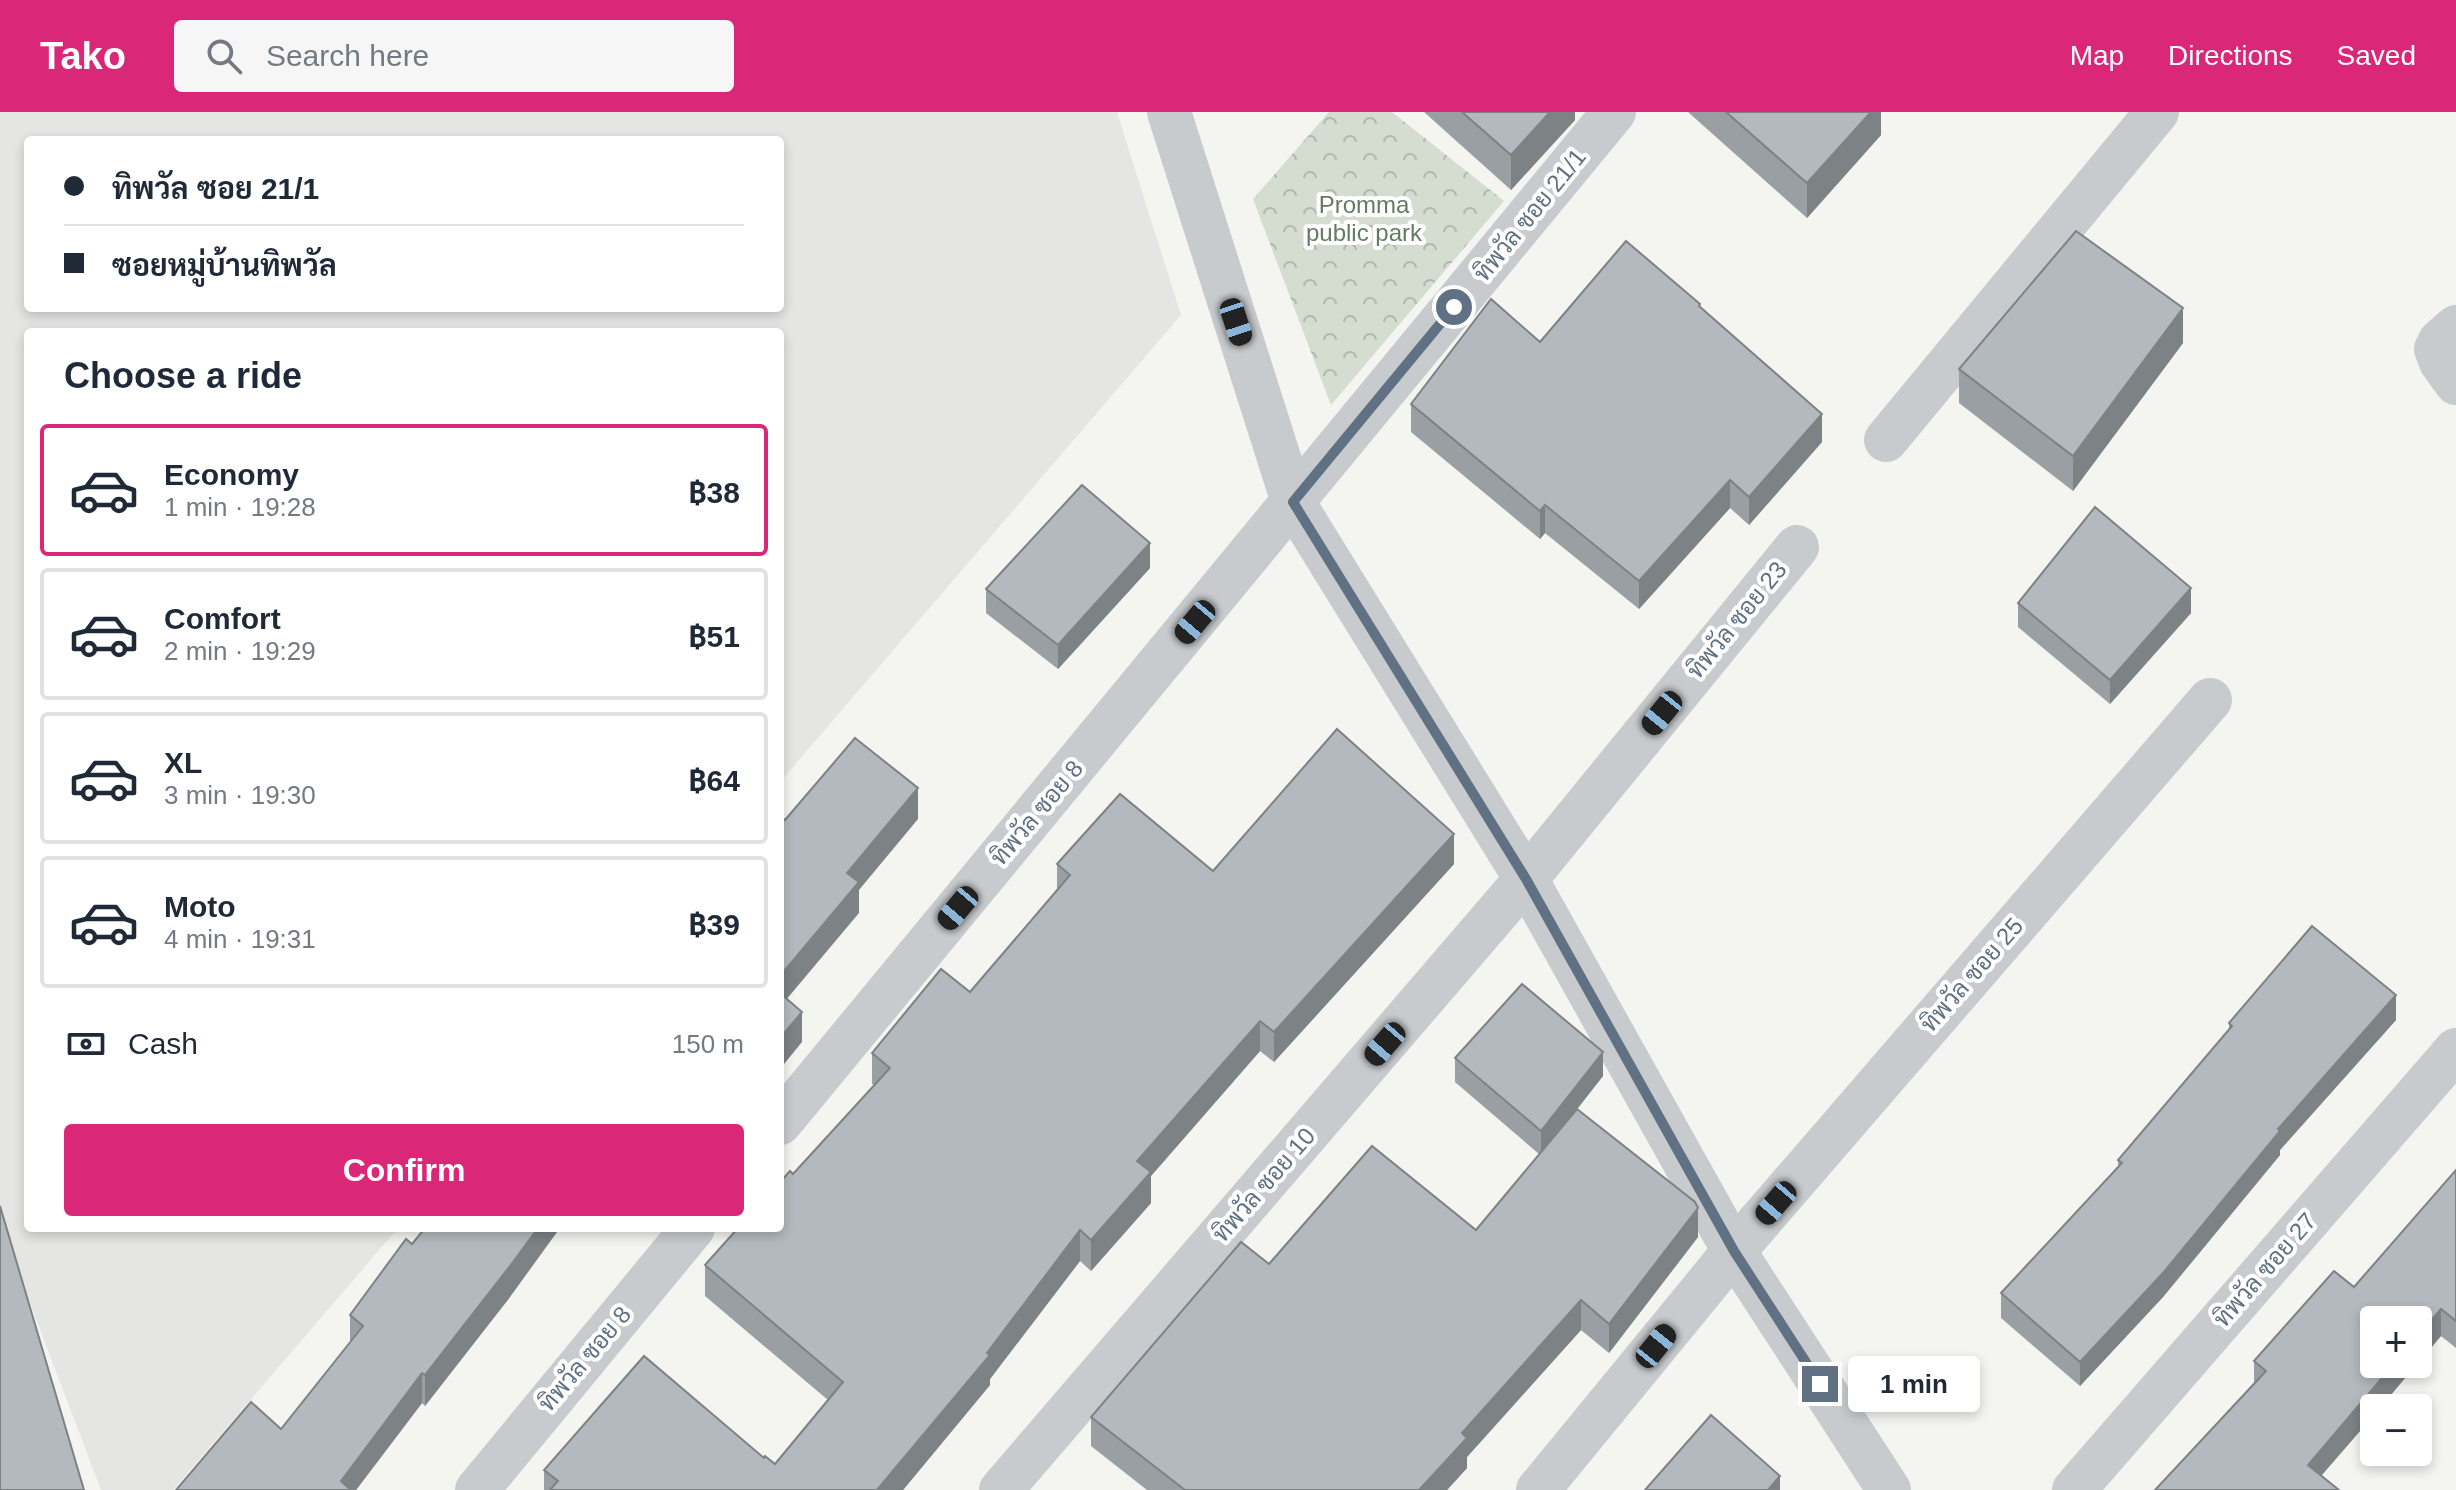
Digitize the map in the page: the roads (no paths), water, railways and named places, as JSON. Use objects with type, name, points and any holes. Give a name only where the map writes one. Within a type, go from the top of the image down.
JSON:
[{"type":"street","points":[[1169,112],[1293,502],[1526,879],[1734,1251],[1889,1490]]},
{"type":"street","name":"ทิพวัล ซอย 21/1","points":[[1293,502],[1614,112]]},
{"type":"street","points":[[1886,440],[2157,112]]},
{"type":"street","points":[[2456,327],[2440,341],[2436,349],[2456,383]]},
{"type":"street","name":"ทิพวัล ซอย 8","points":[[784,1118],[1293,502]]},
{"type":"street","name":"ทิพวัล ซอย 23","points":[[1526,879],[1797,547]]},
{"type":"street","name":"ทิพวัล ซอย 25","points":[[1538,1490],[1734,1251],[2210,700]]},
{"type":"street","name":"ทิพวัล ซอย 10","points":[[1001,1490],[1526,879]]},
{"type":"street","name":"ทิพวัล ซอย 27","points":[[2074,1490],[2456,1050]]},
{"type":"street","name":"ทิพวัล ซอย 8","points":[[477,1490],[690,1232]]},
{"type":"park label","name":"Promma public park","points":[[1364,219]]}]
